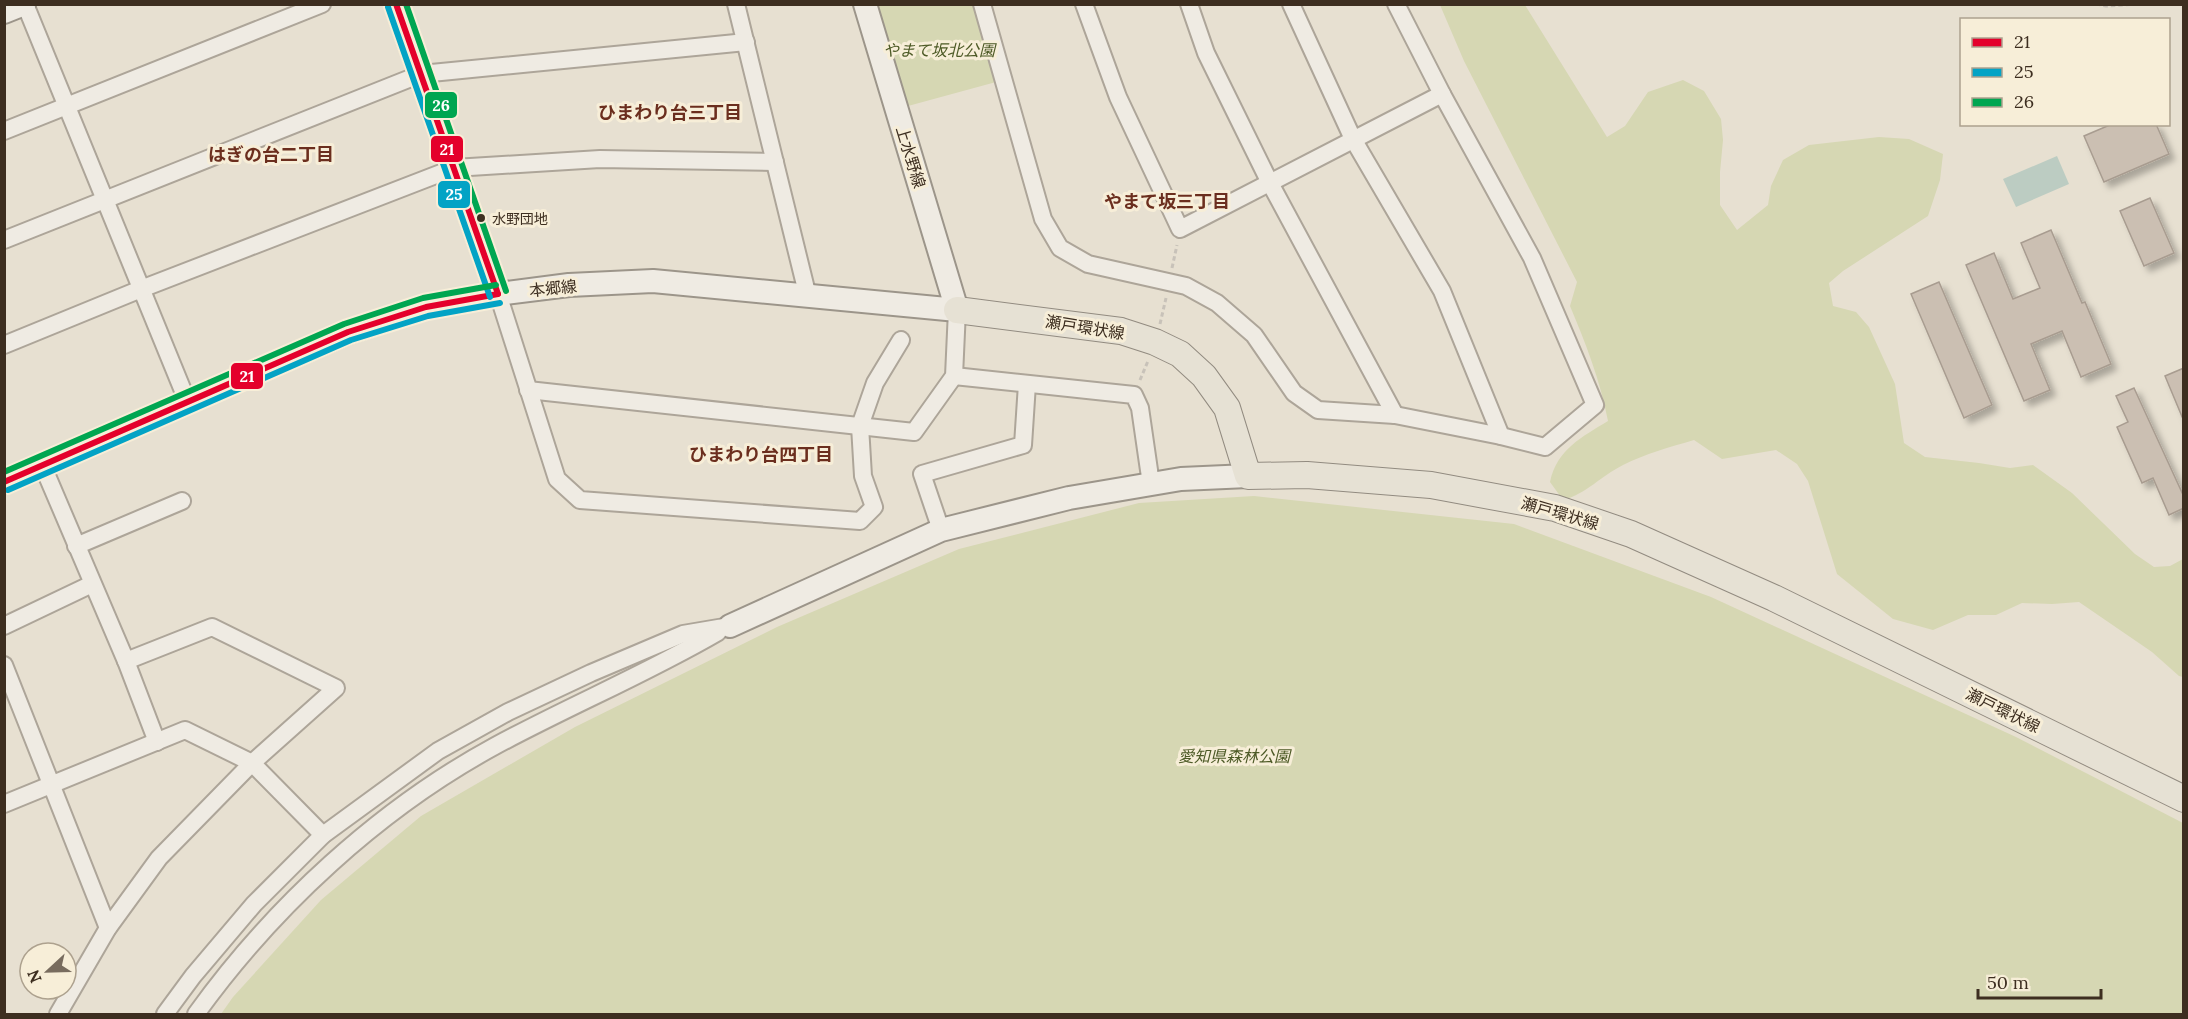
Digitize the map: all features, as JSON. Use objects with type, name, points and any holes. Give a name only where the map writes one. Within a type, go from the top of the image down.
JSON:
[{"type":"main road","name":"瀬戸環状線","points":[[957,310],[1121,331],[1155,342],[1180,354],[1204,375],[1227,408],[1248,476],[1306,475],[1431,485],[1555,508],[1631,534],[1774,598],[2184,799]]},
{"type":"street","points":[[4,12],[24,4],[188,403]]},
{"type":"street","points":[[4,131],[322,4]]},
{"type":"street","points":[[396,4],[498,294],[557,479],[580,500],[860,521],[874,507],[863,476],[860,426],[875,383],[902,340]]},
{"type":"street","points":[[736,4],[808,297]]},
{"type":"street","name":"上水野線","points":[[866,4],[957,310]]},
{"type":"street","points":[[982,4],[1043,219],[1060,248],[1088,264],[1186,286],[1217,303],[1254,335],[1294,393],[1318,410],[1395,415],[1545,447],[1595,405],[1532,258],[1442,94],[1396,4]]},
{"type":"street","points":[[1084,4],[1118,97],[1180,229],[1442,94]]},
{"type":"street","points":[[1189,4],[1206,53],[1270,183],[1395,415]]},
{"type":"street","points":[[1291,4],[1353,140],[1442,291],[1502,436]]},
{"type":"street","points":[[4,240],[421,74],[746,42]]},
{"type":"street","points":[[4,345],[141,289],[454,168],[600,159],[775,162]]},
{"type":"street","name":"本郷線","points":[[4,482],[348,332],[426,307],[498,294],[569,285],[653,281],[957,310]]},
{"type":"street","points":[[528,390],[914,432],[954,376],[957,310]]},
{"type":"street","points":[[954,376],[1134,395],[1140,408],[1151,484]]},
{"type":"street","points":[[941,530],[922,474],[1023,445],[1027,384]]},
{"type":"street","points":[[42,464],[126,661],[157,742]]},
{"type":"street","points":[[196,1014],[216,987],[285,907],[381,822],[436,783],[494,747],[693,647],[730,626],[941,530],[1069,498],[1181,479],[1248,476]]},
{"type":"street","points":[[76,546],[182,501]]},
{"type":"street","points":[[4,626],[92,584]]},
{"type":"street","points":[[165,1014],[193,976],[254,904],[323,836],[438,751],[508,712],[591,673],[683,634],[730,626]]},
{"type":"street","points":[[58,1014],[108,928],[159,858],[252,763],[336,688],[212,627],[126,661]]},
{"type":"street","points":[[4,665],[108,928]]},
{"type":"street","points":[[4,804],[185,730],[252,763],[323,836]]},
{"type":"path","points":[[2096,4],[2106,6],[2136,4]]},
{"type":"path","points":[[1134,395],[1155,342]]},
{"type":"green space","name":"やまて坂北公園","points":[[878,5],[974,5],[996,82],[908,106]]},
{"type":"green space","points":[[1440,5],[1525,5],[1607,137],[1625,126],[1648,92],[1683,80],[1704,91],[1721,119],[1723,140],[1720,205],[1737,230],[1768,205],[1771,186],[1783,160],[1809,145],[1879,137],[1909,139],[1943,154],[1940,180],[1928,216],[1843,271],[1829,283],[1833,306],[1856,312],[1869,327],[1895,384],[1904,443],[1925,457],[2010,468],[2033,465],[2072,493],[2135,554],[2154,567],[2170,566],[2183,559],[2183,677],[2152,652],[2079,602],[2022,603],[1996,615],[1968,615],[1933,630],[1893,619],[1837,574],[1808,481],[1797,464],[1776,450],[1722,459],[1694,440],[1631,461],[1615,469],[1579,494],[1563,500],[1550,482],[1558,461],[1572,445],[1608,421],[1592,362],[1570,306],[1577,282],[1464,61]]},
{"type":"green space","name":"愛知県森林公園","points":[[1254,496],[1514,524],[1711,597],[2016,737],[2183,823],[2183,1014],[221,1014],[233,997],[321,900],[421,816],[575,727],[777,627],[959,549],[1139,503]]},
{"type":"shaded area","points":[[2057,156],[2069,184],[2016,207],[2003,179]]},
{"type":"building","points":[[2107,126],[2157,126],[2169,154],[2104,182],[2084,136]]},
{"type":"building","points":[[2150,198],[2174,253],[2144,266],[2120,211]]},
{"type":"building","points":[[2051,230],[2111,364],[2081,377],[2062,331],[2031,344],[2050,390],[2024,401],[1966,265],[1994,253],[2013,299],[2040,288],[2021,243]]},
{"type":"building","points":[[1939,282],[1992,405],[1964,418],[1911,294]]},
{"type":"building","points":[[2184,368],[2184,419],[2183,419],[2165,376]]},
{"type":"building","points":[[2134,388],[2184,497],[2184,508],[2169,515],[2153,478],[2142,483],[2117,427],[2128,422],[2116,396]]},
{"type":"transit line","name":"21","points":[[396,4],[498,294]]},
{"type":"transit line","name":"26","points":[[406,4],[506,291]]},
{"type":"transit line","name":"25","points":[[388,7],[490,297]]},
{"type":"transit line","name":"26","points":[[4,472],[344,324],[423,298],[496,285]]},
{"type":"transit line","name":"21","points":[[4,482],[348,332],[426,307],[498,294]]},
{"type":"transit line","name":"25","points":[[8,490],[351,340],[428,316],[500,303]]},
{"type":"place","name":"水野団地","points":[[481,218]]},
{"type":"district","name":"ひまわり台三丁目","points":[[670,113]]},
{"type":"district","name":"はぎの台二丁目","points":[[271,155]]},
{"type":"district","name":"やまて坂三丁目","points":[[1167,202]]},
{"type":"district","name":"ひまわり台四丁目","points":[[761,455]]}]
